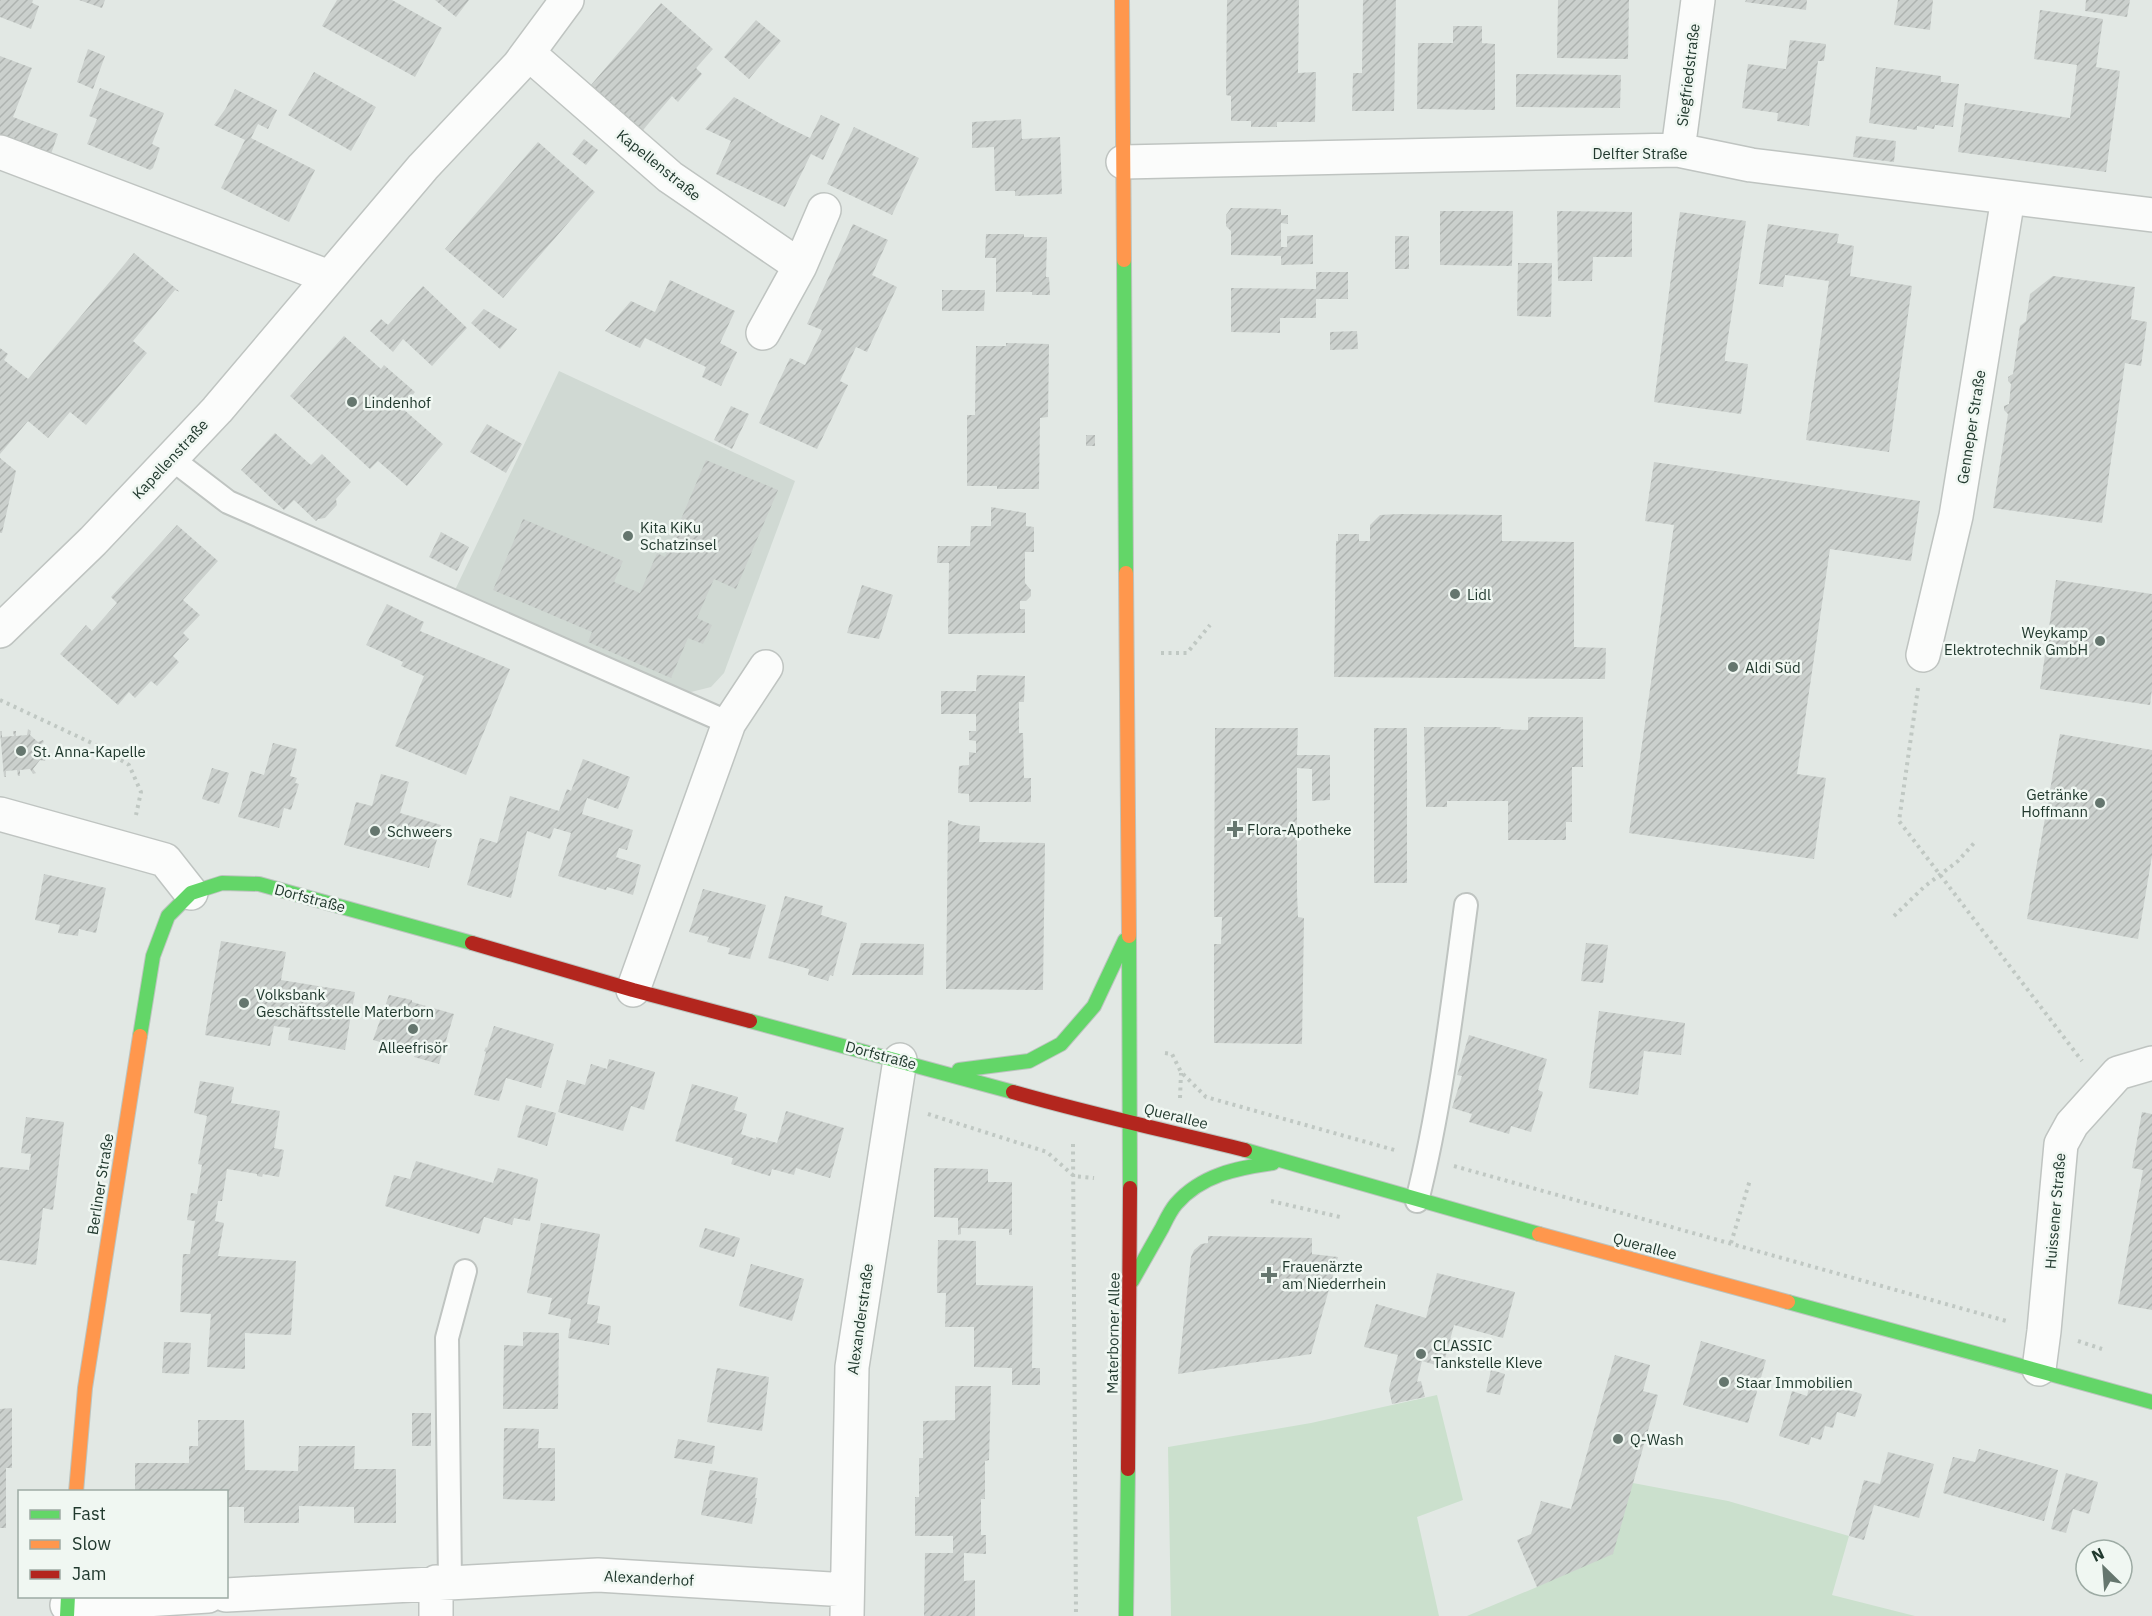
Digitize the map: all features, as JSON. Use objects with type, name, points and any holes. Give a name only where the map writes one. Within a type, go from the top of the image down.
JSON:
[{"type":"street","name":"Kapellenstraße","points":[[0,631],[93,541],[217,410],[423,167],[519,65],[567,0]]},
{"type":"street","name":"Materborner Allee","points":[[1122,0],[1130,932],[1128,1050],[1130,1286],[1126,1616]]},
{"type":"street","name":"Siegfriedstraße","points":[[1678,150],[1698,0]]},
{"type":"street","name":"Kapellenstraße","points":[[528,53],[670,177],[800,266]]},
{"type":"street","name":"Delfter Straße","points":[[1123,162],[1678,150],[1751,165],[2152,214]]},
{"type":"street","points":[[0,152],[329,277]]},
{"type":"street","name":"Genneper Straße","points":[[1923,655],[1956,516],[2008,198]]},
{"type":"street","points":[[763,333],[800,266],[824,210]]},
{"type":"street","points":[[633,990],[729,723],[766,667]]},
{"type":"street","points":[[0,814],[165,860],[191,893]]},
{"type":"street","name":"Dorfstraße","points":[[191,893],[222,883],[259,884],[376,915],[633,990],[945,1072],[1072,1109],[1129,1121]]},
{"type":"street","name":"Berliner Straße","points":[[76,1490],[85,1388],[153,956],[168,916],[191,893]]},
{"type":"street","points":[[945,1072],[1029,1061],[1060,1044],[1094,1006],[1130,932]]},
{"type":"street","name":"Alexanderstraße","points":[[847,1603],[852,1367],[900,1060]]},
{"type":"street","name":"Huissener Straße","points":[[2038,1369],[2044,1331],[2061,1144],[2072,1124],[2118,1073],[2152,1063]]},
{"type":"street","name":"Querallee","points":[[1129,1121],[1287,1161],[1417,1201],[2152,1402]]},
{"type":"street","points":[[1130,1286],[1175,1205],[1199,1183],[1235,1168],[1287,1161]]},
{"type":"street","name":"Alexanderhof","points":[[228,1595],[598,1575],[847,1603]]},
{"type":"street","points":[[436,1616],[443,1582]]},
{"type":"street","points":[[67,1606],[180,1598]]},
{"type":"lane","points":[[172,459],[228,502],[729,723]]},
{"type":"lane","points":[[1417,1201],[1428,1159],[1466,905]]},
{"type":"lane","points":[[443,1582],[447,1338],[465,1271]]},
{"type":"path","points":[[1128,653],[1187,653],[1210,625]]},
{"type":"path","points":[[1923,655],[1899,821],[2103,1088]]},
{"type":"path","points":[[0,700],[96,745],[129,765],[141,792],[128,851]]},
{"type":"path","points":[[1894,916],[1939,874],[1958,861],[1975,842]]},
{"type":"path","points":[[1128,1050],[1172,1054],[1181,1072],[1206,1097],[2109,1351]]},
{"type":"path","points":[[1072,1109],[1076,1616]]},
{"type":"path","points":[[1731,1243],[1750,1180]]},
{"type":"shaded area","name":"Kita KiKu Schatzinsel","points":[[559,371],[795,481],[724,673],[711,687],[687,693],[455,590]]},
{"type":"green space","points":[[1437,1395],[1463,1500],[1417,1517],[1439,1616],[1171,1616],[1168,1447],[1311,1423]]},
{"type":"green space","points":[[1633,1483],[1728,1501],[1849,1536],[1832,1595],[1915,1616],[1467,1616],[1537,1587]]},
{"type":"building","points":[[0,0],[33,0],[32,3],[39,6],[31,29],[0,17]]},
{"type":"building","points":[[79,0],[105,0],[102,8]]},
{"type":"building","points":[[337,0],[392,0],[442,28],[415,77],[322,26]]},
{"type":"building","points":[[435,0],[469,0],[456,17]]},
{"type":"building","points":[[1227,0],[1299,0],[1298,73],[1316,72],[1315,122],[1277,122],[1277,127],[1251,127],[1251,121],[1231,121],[1231,96],[1226,95]]},
{"type":"building","points":[[1363,0],[1396,0],[1394,111],[1352,111],[1353,73],[1362,73]]},
{"type":"building","points":[[1558,0],[1629,0],[1628,59],[1557,58]]},
{"type":"building","points":[[1746,0],[1807,0],[1806,10],[1745,2]]},
{"type":"building","points":[[1898,0],[1933,0],[1930,30],[1894,25]]},
{"type":"building","points":[[2086,0],[2130,0],[2127,17],[2085,11]]},
{"type":"building","points":[[661,3],[713,49],[696,68],[702,74],[678,102],[672,96],[637,137],[585,92]]},
{"type":"building","points":[[2040,10],[2103,19],[2096,67],[2120,71],[2106,172],[1958,152],[1965,103],[2070,118],[2077,65],[2034,59]]},
{"type":"building","points":[[756,20],[781,41],[749,79],[724,57]]},
{"type":"building","points":[[1453,26],[1482,26],[1482,43],[1495,44],[1495,110],[1417,109],[1418,43],[1453,43]]},
{"type":"building","points":[[1790,40],[1826,44],[1824,61],[1818,61],[1809,126],[1777,121],[1778,113],[1742,108],[1748,64],[1786,69]]},
{"type":"building","points":[[88,49],[105,56],[93,89],[77,82]]},
{"type":"building","points":[[0,56],[32,68],[13,117],[58,134],[51,154],[0,135]]},
{"type":"building","points":[[1876,67],[1941,76],[1941,82],[1959,84],[1953,127],[1935,125],[1934,129],[1917,126],[1917,130],[1869,123]]},
{"type":"building","points":[[314,72],[376,107],[351,151],[288,115]]},
{"type":"building","points":[[1516,74],[1621,75],[1620,108],[1516,107]]},
{"type":"building","points":[[100,88],[164,113],[152,144],[160,148],[153,168],[150,170],[87,144],[97,119],[89,116]]},
{"type":"building","points":[[235,89],[277,110],[268,129],[258,124],[251,138],[315,170],[289,222],[221,188],[245,140],[214,125]]},
{"type":"building","points":[[734,97],[810,138],[821,115],[840,124],[823,160],[811,154],[785,207],[716,174],[731,141],[705,129]]},
{"type":"building","points":[[1021,119],[1022,139],[1060,137],[1062,194],[1015,196],[1015,191],[995,191],[994,147],[972,148],[972,122]]},
{"type":"building","points":[[854,127],[919,158],[892,215],[827,184]]},
{"type":"building","points":[[1856,136],[1896,141],[1894,162],[1853,157]]},
{"type":"building","points":[[584,139],[598,150],[586,165],[572,154]]},
{"type":"building","points":[[538,142],[595,192],[503,298],[445,249]]},
{"type":"building","points":[[1231,208],[1281,209],[1281,215],[1288,215],[1288,224],[1281,223],[1281,247],[1287,247],[1287,236],[1313,235],[1313,264],[1281,265],[1281,256],[1231,255],[1231,231],[1226,226],[1226,215]]},
{"type":"building","points":[[1440,211],[1513,211],[1512,266],[1440,265]]},
{"type":"building","points":[[1557,211],[1632,212],[1632,257],[1593,257],[1592,281],[1558,281]]},
{"type":"building","points":[[1680,212],[1746,221],[1725,357],[1725,361],[1748,364],[1741,414],[1654,402]]},
{"type":"building","points":[[853,224],[888,240],[872,275],[897,287],[867,352],[856,347],[840,381],[848,385],[817,449],[759,423],[790,358],[805,365],[822,330],[807,324]]},
{"type":"building","points":[[1768,224],[1839,234],[1837,243],[1854,246],[1850,276],[1912,286],[1889,452],[1806,440],[1829,281],[1785,275],[1783,287],[1759,284]]},
{"type":"building","points":[[986,234],[1024,234],[1024,237],[1047,237],[1046,277],[1049,277],[1050,295],[1032,295],[1032,292],[996,292],[996,258],[985,258]]},
{"type":"building","points":[[1395,236],[1409,236],[1409,269],[1395,269]]},
{"type":"building","points":[[134,253],[180,292],[175,290],[133,341],[147,353],[86,425],[70,412],[48,438],[28,421],[0,454],[0,348],[8,354],[4,360],[28,379]]},
{"type":"building","points":[[1518,263],[1552,263],[1551,317],[1517,316]]},
{"type":"building","points":[[1316,272],[1348,272],[1348,299],[1316,299],[1316,318],[1280,318],[1280,333],[1231,332],[1231,288],[1316,289]]},
{"type":"building","points":[[2053,276],[2135,287],[2131,319],[2147,322],[2141,366],[2125,363],[2102,523],[1993,508],[2008,414],[2004,406],[2009,404],[2011,384],[2008,377],[2013,374],[2020,326],[2026,321],[2030,294]]},
{"type":"building","points":[[670,280],[735,311],[720,343],[737,352],[721,386],[702,377],[706,367],[645,338],[640,348],[605,331],[631,301],[655,312]]},
{"type":"building","points":[[423,286],[467,328],[432,366],[403,339],[393,352],[370,331],[381,319],[388,325]]},
{"type":"building","points":[[942,290],[985,290],[984,311],[942,311]]},
{"type":"building","points":[[484,309],[517,329],[500,349],[471,323]]},
{"type":"building","points":[[1357,331],[1358,349],[1330,350],[1330,332]]},
{"type":"building","name":"Lindenhof","points":[[344,336],[381,369],[384,365],[415,392],[402,408],[443,444],[407,486],[378,461],[370,469],[290,396]]},
{"type":"building","points":[[1006,343],[1049,344],[1048,417],[1040,418],[1039,489],[967,486],[967,415],[975,415],[976,346],[1006,346]]},
{"type":"building","points":[[731,406],[749,414],[732,449],[714,440]]},
{"type":"building","points":[[487,424],[522,444],[506,473],[470,452]]},
{"type":"building","points":[[275,433],[311,465],[322,454],[351,482],[336,499],[337,505],[325,518],[316,521],[294,500],[284,510],[241,470]]},
{"type":"building","points":[[1086,435],[1095,435],[1095,446],[1086,446]]},
{"type":"building","points":[[0,458],[16,471],[2,533],[0,533]]},
{"type":"building","points":[[706,460],[778,490],[736,589],[714,579],[697,618],[712,625],[703,644],[688,638],[671,678],[588,642],[592,632],[493,590],[523,519],[623,561],[614,582],[640,593],[657,553],[665,557]]},
{"type":"building","name":"Aldi Süd","points":[[1654,462],[1920,501],[1911,561],[1830,549],[1797,774],[1826,778],[1814,859],[1629,833],[1674,525],[1645,521]]},
{"type":"building","points":[[991,507],[1026,513],[1026,526],[1034,527],[1034,552],[1025,552],[1025,583],[1031,590],[1031,596],[1026,601],[1020,601],[1020,609],[1025,609],[1025,633],[948,634],[949,563],[937,563],[938,546],[970,546],[971,526],[991,526]]},
{"type":"building","name":"Lidl","points":[[1380,515],[1502,515],[1502,541],[1574,542],[1574,647],[1606,648],[1605,679],[1334,677],[1336,541],[1338,541],[1338,534],[1359,534],[1359,541],[1370,541],[1370,525]]},
{"type":"building","points":[[177,525],[218,561],[183,600],[200,615],[183,633],[189,639],[173,656],[179,662],[157,686],[151,681],[135,698],[129,692],[118,705],[60,654],[86,625],[92,631],[117,603],[111,597]]},
{"type":"building","points":[[441,532],[469,547],[457,571],[429,557]]},
{"type":"building","name":"Weykamp Elektrotechnik GmbH","points":[[2056,580],[2152,594],[2150,705],[2040,689]]},
{"type":"building","points":[[862,585],[893,595],[879,639],[847,633]]},
{"type":"building","points":[[387,604],[424,622],[420,631],[510,669],[466,775],[395,746],[424,676],[401,666],[403,662],[366,645]]},
{"type":"building","points":[[977,675],[1025,676],[1024,702],[1019,702],[1019,733],[1023,733],[1024,778],[1031,778],[1031,802],[969,802],[969,794],[958,793],[959,766],[969,765],[969,752],[976,753],[976,741],[969,740],[969,731],[976,731],[976,714],[941,714],[941,691],[976,691]]},
{"type":"building","points":[[1528,717],[1583,717],[1583,767],[1572,767],[1572,822],[1566,822],[1566,840],[1508,840],[1508,801],[1447,801],[1447,807],[1426,807],[1424,727],[1501,727],[1500,729],[1528,730]]},
{"type":"building","points":[[1215,728],[1298,728],[1297,755],[1330,755],[1330,800],[1312,801],[1312,769],[1297,768],[1298,917],[1304,918],[1302,1044],[1214,1043],[1214,944],[1221,944],[1222,917],[1214,917]]},
{"type":"building","points":[[1374,728],[1407,728],[1407,883],[1374,883]]},
{"type":"building","name":"St. Anna-Kapelle","points":[[28,729],[31,731],[30,735],[38,742],[43,740],[44,742],[40,745],[41,757],[46,758],[45,761],[40,760],[33,769],[36,773],[33,774],[30,769],[20,770],[20,776],[18,776],[17,770],[6,771],[6,777],[4,777],[0,731],[2,731],[2,737],[14,736],[13,731],[16,731],[16,736],[27,735]]},
{"type":"building","name":"Getränke Hoffmann","points":[[2060,734],[2152,750],[2152,856],[2138,939],[2027,919]]},
{"type":"building","points":[[273,743],[297,749],[290,776],[297,778],[295,783],[299,784],[291,810],[284,808],[279,828],[238,817],[251,771],[264,775]]},
{"type":"building","points":[[583,759],[630,777],[618,809],[587,798],[582,814],[633,830],[627,850],[619,848],[616,857],[641,865],[633,895],[558,876],[571,833],[554,828],[550,839],[527,831],[511,898],[467,885],[480,838],[497,843],[510,796],[559,811],[567,789],[571,791]]},
{"type":"building","points":[[212,768],[229,773],[219,804],[202,799]]},
{"type":"building","points":[[381,774],[409,782],[400,813],[441,825],[429,868],[344,845],[356,802],[372,806]]},
{"type":"building","points":[[948,820],[962,825],[980,826],[979,842],[1045,843],[1043,990],[946,989]]},
{"type":"building","points":[[44,874],[106,888],[96,933],[79,929],[78,936],[58,933],[60,925],[35,920]]},
{"type":"building","points":[[703,889],[766,905],[750,959],[728,954],[730,948],[707,942],[709,937],[689,932]]},
{"type":"building","points":[[785,896],[823,906],[821,915],[847,923],[833,976],[830,975],[828,981],[808,975],[809,969],[768,958]]},
{"type":"building","name":"Volksbank Geschäftsstelle Materborn","points":[[221,941],[286,952],[281,980],[355,992],[345,1050],[288,1040],[290,1028],[274,1026],[270,1046],[205,1035]]},
{"type":"building","points":[[861,943],[924,944],[923,975],[852,975]]},
{"type":"building","points":[[1586,943],[1608,945],[1603,983],[1581,981]]},
{"type":"building","points":[[389,995],[454,1014],[439,1064],[414,1057],[416,1052],[373,1040]]},
{"type":"building","points":[[1599,1011],[1685,1023],[1681,1055],[1644,1051],[1638,1095],[1589,1088]]},
{"type":"building","points":[[494,1026],[554,1044],[541,1088],[506,1078],[499,1101],[474,1095],[486,1052],[484,1051]]},
{"type":"building","points":[[1469,1035],[1547,1059],[1538,1090],[1543,1092],[1531,1132],[1511,1126],[1509,1134],[1469,1122],[1472,1114],[1452,1108],[1462,1076],[1457,1075]]},
{"type":"building","points":[[609,1059],[655,1072],[644,1110],[631,1106],[623,1131],[558,1112],[567,1080],[585,1085],[591,1064],[607,1069]]},
{"type":"building","points":[[200,1081],[234,1087],[231,1103],[280,1111],[274,1148],[284,1150],[279,1177],[263,1174],[262,1177],[257,1174],[227,1169],[222,1201],[218,1201],[215,1221],[224,1223],[218,1256],[296,1261],[291,1335],[245,1333],[245,1369],[207,1367],[211,1314],[180,1312],[183,1254],[190,1254],[195,1221],[187,1220],[191,1193],[197,1194],[202,1165],[198,1164],[207,1116],[194,1113]]},
{"type":"building","points":[[692,1084],[738,1097],[734,1110],[747,1114],[741,1134],[756,1139],[756,1137],[777,1143],[786,1111],[844,1128],[830,1178],[796,1168],[794,1175],[772,1169],[770,1176],[731,1164],[733,1158],[675,1141]]},
{"type":"building","points":[[526,1105],[556,1113],[547,1146],[517,1137]]},
{"type":"building","points":[[2142,1112],[2152,1114],[2152,1310],[2118,1304],[2143,1170],[2132,1168]]},
{"type":"building","points":[[26,1117],[64,1122],[53,1210],[43,1208],[36,1265],[0,1260],[0,1167],[29,1170],[31,1154],[21,1153]]},
{"type":"building","points":[[416,1161],[493,1183],[498,1168],[538,1179],[530,1221],[514,1218],[512,1225],[484,1217],[479,1234],[385,1206],[394,1175],[410,1179]]},
{"type":"building","points":[[934,1168],[988,1169],[988,1182],[1012,1182],[1012,1235],[1009,1235],[1009,1229],[961,1228],[961,1234],[958,1235],[958,1218],[934,1217]]},
{"type":"building","points":[[541,1223],[600,1234],[587,1304],[600,1306],[597,1323],[611,1326],[609,1345],[568,1338],[571,1319],[548,1314],[552,1298],[527,1293]]},
{"type":"building","points":[[705,1228],[740,1238],[734,1257],[699,1247]]},
{"type":"building","points":[[1208,1236],[1312,1238],[1312,1254],[1338,1257],[1311,1354],[1178,1374],[1191,1257],[1194,1250],[1201,1244],[1208,1243]]},
{"type":"building","points":[[938,1240],[976,1241],[976,1285],[1033,1286],[1032,1368],[1040,1368],[1040,1385],[1012,1385],[1012,1368],[974,1367],[974,1327],[945,1327],[946,1293],[937,1293]]},
{"type":"building","points":[[751,1264],[804,1279],[792,1321],[739,1306]]},
{"type":"building","points":[[1437,1273],[1515,1292],[1503,1338],[1454,1325],[1443,1367],[1422,1361],[1417,1382],[1421,1381],[1425,1397],[1392,1404],[1389,1389],[1398,1355],[1364,1347],[1376,1304],[1426,1318]]},
{"type":"building","points":[[523,1332],[559,1333],[558,1409],[503,1409],[504,1345],[523,1346]]},
{"type":"building","name":"Staar Immobilien","points":[[1701,1341],[1766,1360],[1748,1423],[1683,1405]]},
{"type":"building","points":[[164,1342],[191,1343],[189,1374],[162,1373]]},
{"type":"building","name":"Q-Wash","points":[[1615,1355],[1650,1365],[1643,1391],[1658,1395],[1613,1554],[1537,1587],[1517,1540],[1531,1534],[1541,1501],[1571,1509]]},
{"type":"building","points":[[717,1368],[769,1377],[762,1431],[707,1422]]},
{"type":"building","points":[[1491,1370],[1505,1374],[1500,1395],[1486,1392]]},
{"type":"building","points":[[1824,1383],[1862,1394],[1855,1417],[1837,1412],[1833,1428],[1825,1426],[1821,1440],[1811,1437],[1809,1445],[1779,1436],[1792,1391],[1807,1396],[1809,1388],[1822,1391]]},
{"type":"building","points":[[955,1386],[991,1386],[989,1460],[985,1461],[985,1499],[981,1499],[981,1535],[986,1535],[986,1554],[964,1553],[964,1581],[975,1580],[975,1616],[924,1616],[925,1553],[953,1553],[953,1536],[915,1536],[915,1497],[919,1497],[919,1458],[923,1458],[923,1421],[955,1420]]},
{"type":"building","points":[[12,1408],[12,1468],[6,1468],[6,1528],[0,1528],[0,1409]]},
{"type":"building","points":[[412,1413],[431,1413],[431,1446],[412,1446]]},
{"type":"building","points":[[198,1420],[244,1420],[245,1470],[298,1471],[299,1446],[355,1446],[354,1469],[396,1469],[396,1523],[354,1523],[354,1507],[299,1506],[299,1523],[244,1523],[244,1507],[228,1507],[228,1490],[135,1490],[135,1463],[189,1463],[189,1446],[198,1446]]},
{"type":"building","points":[[504,1428],[539,1429],[538,1448],[555,1448],[555,1501],[503,1499]]},
{"type":"building","points":[[678,1439],[715,1446],[712,1464],[674,1458]]},
{"type":"building","points":[[1979,1449],[2058,1470],[2044,1521],[1943,1493],[1953,1457],[1975,1462]]},
{"type":"building","points":[[1888,1452],[1934,1464],[1919,1518],[1874,1505],[1864,1540],[1849,1536],[1864,1480],[1880,1484]]},
{"type":"building","points":[[710,1470],[758,1478],[752,1524],[701,1515]]},
{"type":"building","points":[[2066,1473],[2098,1482],[2089,1514],[2073,1509],[2066,1533],[2051,1529]]},
{"type":"traffic: fast","points":[[1124,260],[1126,573]]},
{"type":"traffic: fast","points":[[140,1036],[153,956],[168,916],[191,893],[222,883],[259,884],[472,943]]},
{"type":"traffic: fast","points":[[1129,936],[1130,1188]]},
{"type":"traffic: fast","points":[[959,1070],[1029,1061],[1061,1044],[1094,1006],[1125,940]]},
{"type":"traffic: fast","points":[[750,1021],[1013,1092]]},
{"type":"traffic: fast","points":[[1245,1150],[1539,1234]]},
{"type":"traffic: fast","points":[[1132,1281],[1170,1213],[1186,1194],[1220,1174],[1273,1163]]},
{"type":"traffic: fast","points":[[1788,1302],[2152,1402]]},
{"type":"traffic: fast","points":[[1126,1616],[1128,1469]]},
{"type":"traffic: fast","points":[[67,1616],[68,1598]]},
{"type":"traffic: slow","points":[[1122,0],[1124,260]]},
{"type":"traffic: slow","points":[[1126,573],[1129,936]]},
{"type":"traffic: slow","points":[[76,1490],[85,1388],[140,1036]]},
{"type":"traffic: slow","points":[[1539,1234],[1788,1302]]},
{"type":"traffic: jam","points":[[472,943],[750,1021]]},
{"type":"traffic: jam","points":[[1013,1092],[1245,1150]]},
{"type":"traffic: jam","points":[[1128,1469],[1130,1188]]},
{"type":"place","name":"Lindenhof","points":[[352,402]]},
{"type":"place","name":"Kita KiKu Schatzinsel","points":[[628,536]]},
{"type":"place","name":"Lidl","points":[[1455,594]]},
{"type":"place","name":"Weykamp Elektrotechnik GmbH","points":[[2100,641]]},
{"type":"place","name":"Aldi Süd","points":[[1733,667]]},
{"type":"place","name":"St. Anna-Kapelle","points":[[21,751]]},
{"type":"place","name":"Getränke Hoffmann","points":[[2100,803]]},
{"type":"place","name":"Flora-Apotheke","points":[[1235,829]]},
{"type":"place","name":"Schweers","points":[[375,831]]},
{"type":"place","name":"Volksbank Geschäftsstelle Materborn","points":[[244,1003]]},
{"type":"place","name":"Alleefrisör","points":[[413,1029]]},
{"type":"place","name":"Frauenärzte am Niederrhein","points":[[1269,1275]]},
{"type":"place","name":"CLASSIC Tankstelle Kleve","points":[[1421,1354]]},
{"type":"place","name":"Staar Immobilien","points":[[1724,1382]]},
{"type":"place","name":"Q-Wash","points":[[1618,1439]]}]
